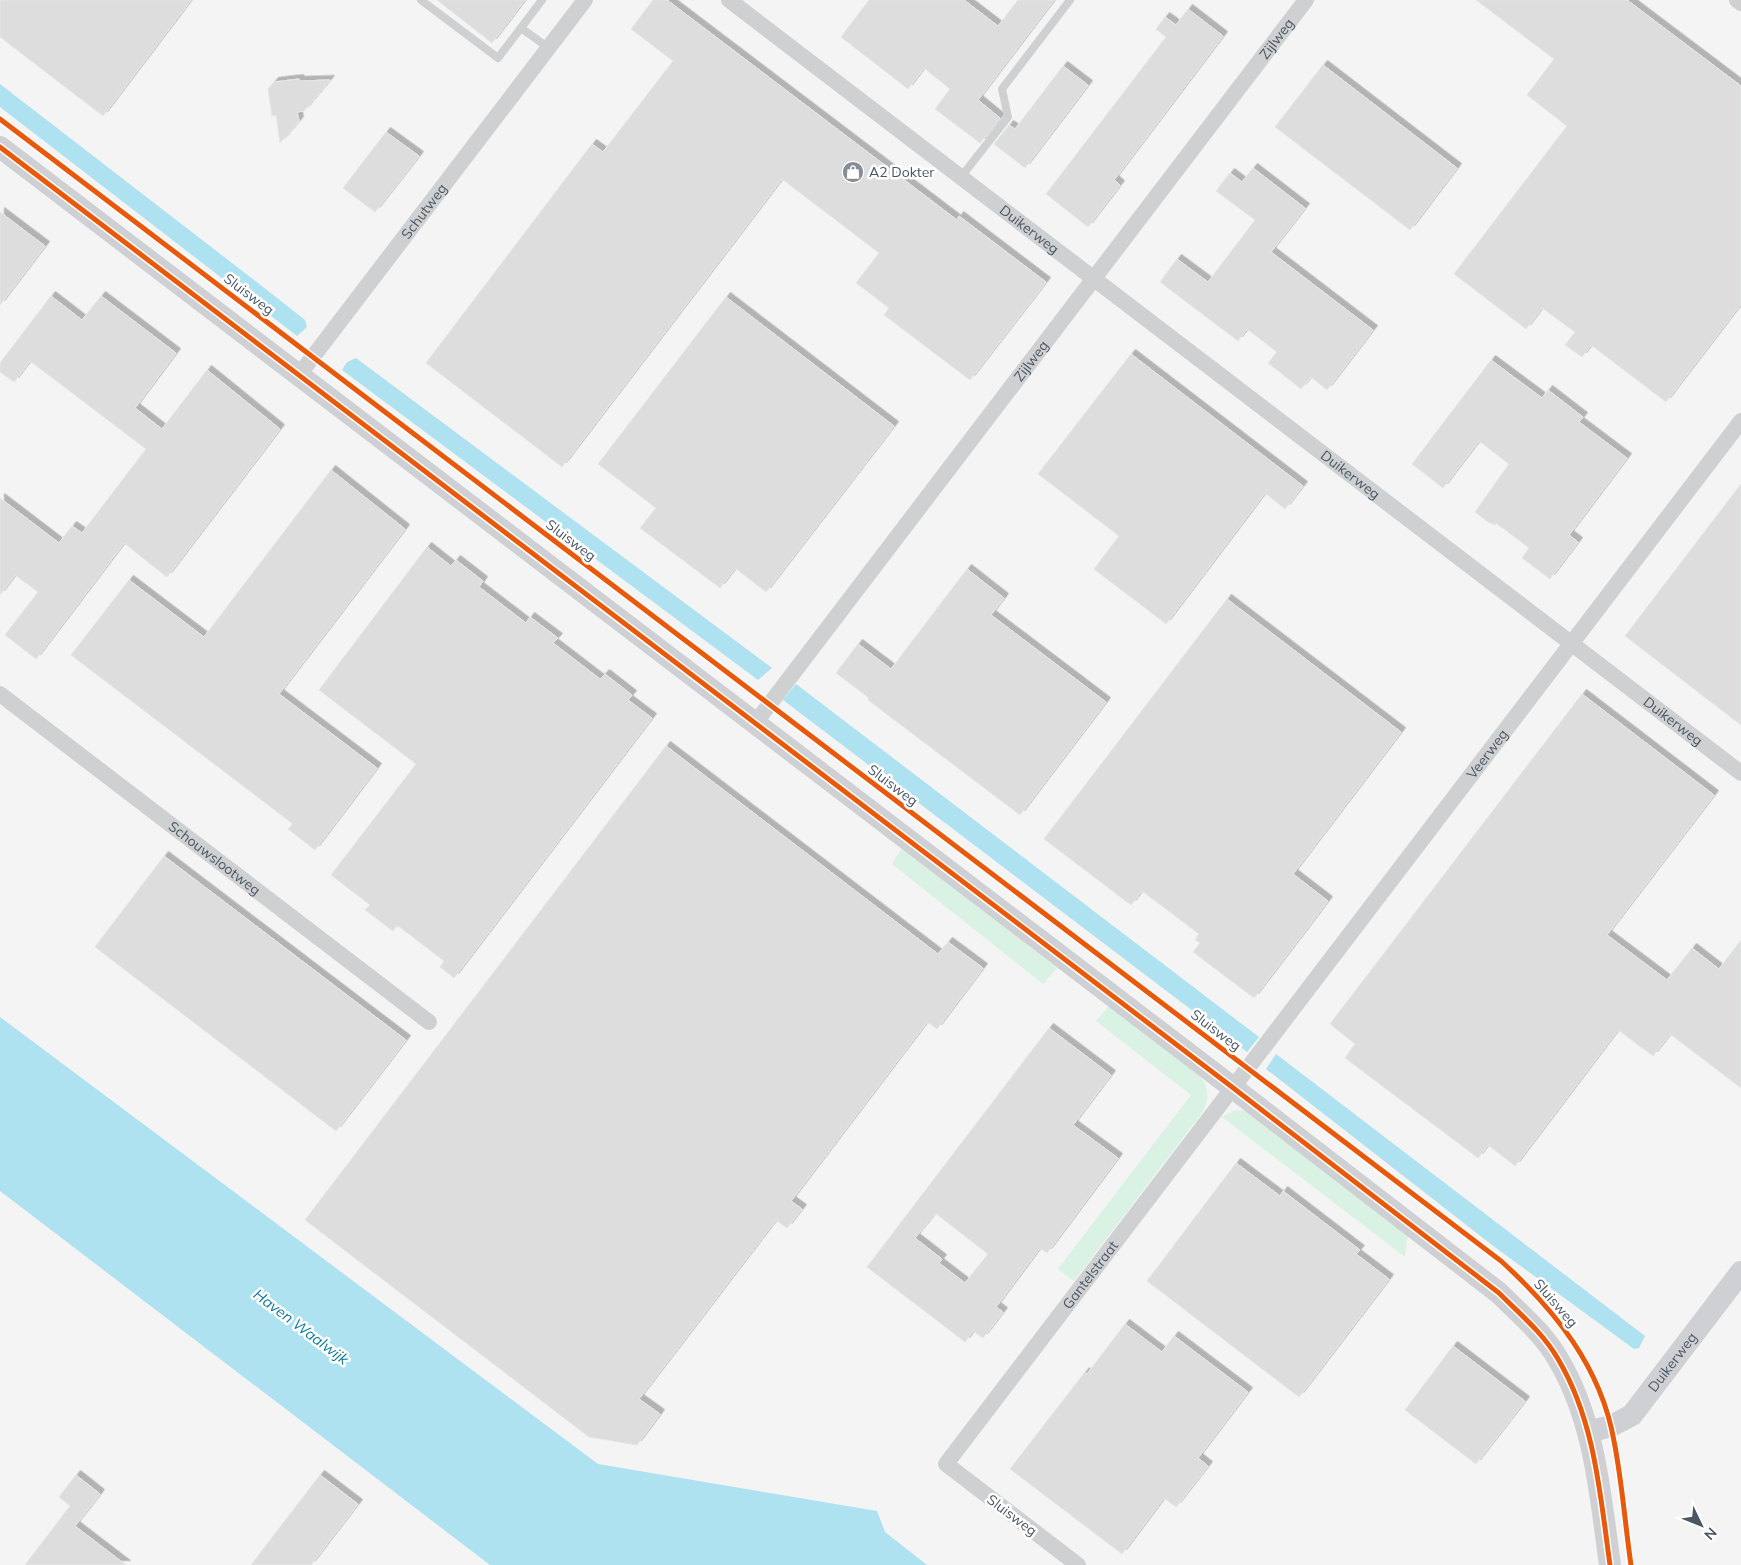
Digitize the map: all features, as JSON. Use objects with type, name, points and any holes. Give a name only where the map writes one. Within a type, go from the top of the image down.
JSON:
[{"type":"street","name":"Schutweg","points":[[299,375],[585,0]]},
{"type":"street","name":"Duikerweg","points":[[729,0],[1741,773]]},
{"type":"street","name":"Zijlweg","points":[[756,722],[1306,0]]},
{"type":"street","points":[[1737,0],[1741,3]]},
{"type":"street","points":[[0,147],[756,722],[1492,1288],[1536,1329],[1558,1358],[1577,1395],[1597,1470],[1610,1565]]},
{"type":"street","name":"Veerweg","points":[[1232,1087],[1741,421]]},
{"type":"street","name":"Schouwslootweg","points":[[0,694],[429,1022]]},
{"type":"street","name":"Gantelstraat","points":[[946,1464],[1232,1087]]},
{"type":"street","name":"Duikerweg","points":[[1588,1432],[1611,1426],[1632,1415],[1741,1272]]},
{"type":"street","name":"Sluisweg","points":[[946,1464],[1078,1565]]},
{"type":"lane","points":[[421,0],[498,58],[542,0]]},
{"type":"lane","points":[[961,177],[1008,117],[1002,89],[1070,0]]},
{"type":"lane","points":[[521,28],[549,48]]},
{"type":"green space","points":[[902,848],[1057,968],[1043,984],[892,864]]},
{"type":"green space","points":[[1109,1006],[1197,1072],[1206,1087],[1207,1098],[1201,1114],[1074,1281],[1058,1269],[1191,1095],[1096,1021]]},
{"type":"green space","points":[[1235,1110],[1246,1111],[1408,1234],[1405,1257],[1222,1117]]},
{"type":"water","points":[[0,84],[305,320],[307,327],[297,336],[0,107]]},
{"type":"water","points":[[356,358],[772,668],[758,680],[342,370],[347,362]]},
{"type":"water","points":[[796,684],[1259,1037],[1247,1052],[783,700]]},
{"type":"water","name":"Haven Waalwijk","points":[[0,1017],[598,1464],[877,1511],[885,1532],[927,1565],[490,1565],[0,1191]]},
{"type":"water","points":[[1276,1054],[1645,1336],[1639,1348],[1634,1349],[1492,1245],[1266,1069]]},
{"type":"building","points":[[0,0],[191,0],[103,116],[0,37]]},
{"type":"building","points":[[437,0],[525,0],[492,43]]},
{"type":"building","points":[[653,0],[667,0],[957,220],[959,216],[1046,282],[970,380],[884,315],[889,308],[856,283],[879,253],[782,179],[562,467],[426,363],[592,144],[603,152],[673,61],[631,29]]},
{"type":"building","points":[[869,0],[964,0],[998,26],[1018,0],[1054,0],[978,100],[1000,118],[980,143],[935,109],[950,89],[924,68],[908,89],[841,37]]},
{"type":"building","points":[[1476,0],[1627,0],[1741,86],[1741,304],[1666,402],[1591,345],[1582,357],[1565,345],[1575,332],[1542,308],[1526,329],[1454,274],[1567,126],[1527,95],[1554,59]]},
{"type":"building","points":[[1188,9],[1223,36],[1114,180],[1120,185],[1088,227],[1046,194],[1166,37],[1156,29],[1165,17],[1176,25]]},
{"type":"building","points":[[1323,65],[1457,168],[1410,230],[1275,127]]},
{"type":"building","points":[[1063,66],[1088,85],[1025,168],[994,144],[1009,125],[1015,129]]},
{"type":"building","points":[[299,79],[300,81],[330,80],[304,111],[297,112],[299,121],[280,143],[276,115],[272,116],[268,89],[274,82]]},
{"type":"building","points":[[386,132],[419,156],[375,212],[343,188]]},
{"type":"building","points":[[1253,168],[1305,208],[1271,252],[1373,330],[1327,390],[1311,377],[1301,389],[1268,363],[1277,352],[1247,329],[1238,341],[1160,282],[1177,259],[1208,282],[1255,220],[1216,191],[1230,173],[1242,182]]},
{"type":"building","points":[[0,212],[45,246],[0,305]]},
{"type":"building","points":[[51,296],[82,320],[101,296],[176,353],[135,408],[162,429],[207,370],[280,429],[167,577],[124,543],[36,659],[5,635],[38,592],[15,575],[0,595],[0,498],[59,543],[72,526],[82,533],[146,449],[30,361],[14,382],[0,372],[0,363]]},
{"type":"building","points":[[726,297],[894,426],[766,592],[735,568],[720,588],[640,528],[656,508],[598,464]]},
{"type":"building","points":[[1131,354],[1303,486],[1285,509],[1265,493],[1166,624],[1094,569],[1119,536],[1038,474]]},
{"type":"building","points":[[1491,360],[1542,398],[1548,390],[1583,417],[1579,422],[1627,458],[1569,535],[1578,542],[1550,579],[1522,558],[1529,548],[1496,523],[1495,525],[1488,522],[1475,512],[1509,464],[1479,441],[1443,488],[1412,464]]},
{"type":"building","points":[[331,470],[405,529],[279,694],[377,768],[315,850],[288,829],[293,824],[71,655],[129,580],[204,637]]},
{"type":"building","points":[[1741,484],[1741,725],[1625,636]]},
{"type":"building","points":[[427,547],[451,566],[456,560],[483,581],[479,587],[526,623],[530,617],[558,638],[553,643],[600,679],[605,674],[632,695],[628,700],[652,718],[454,978],[440,967],[444,961],[397,925],[393,931],[365,910],[370,905],[331,875],[416,764],[319,690]]},
{"type":"building","points":[[967,569],[1004,598],[991,615],[1106,702],[1020,815],[868,700],[869,698],[836,673],[858,644],[891,669]]},
{"type":"building","points":[[1227,599],[1401,732],[1293,874],[1328,901],[1254,998],[1193,952],[1200,943],[1195,940],[1199,934],[1142,891],[1131,905],[1044,839]]},
{"type":"building","points":[[1582,694],[1714,795],[1607,935],[1667,980],[1692,948],[1719,969],[1741,940],[1741,1088],[1670,1034],[1653,1056],[1618,1030],[1515,1166],[1488,1145],[1478,1158],[1345,1058],[1355,1044],[1330,1024]]},
{"type":"building","points":[[666,746],[938,954],[948,942],[983,968],[937,1029],[927,1022],[791,1201],[802,1209],[787,1228],[776,1220],[639,1399],[660,1414],[637,1445],[589,1437],[305,1220]]},
{"type":"building","points":[[164,856],[406,1040],[336,1131],[95,947]]},
{"type":"building","points":[[1049,1028],[1111,1075],[1073,1125],[1118,1158],[1047,1253],[1040,1248],[996,1307],[1003,1312],[983,1338],[973,1331],[965,1342],[867,1267]],"holes":[[[935,1213],[988,1254],[965,1283],[939,1263],[942,1259],[915,1238]]]},
{"type":"building","points":[[1236,1163],[1280,1196],[1283,1191],[1360,1250],[1356,1254],[1389,1279],[1299,1397],[1147,1281]]},
{"type":"building","points":[[1125,1324],[1162,1352],[1174,1336],[1248,1392],[1198,1458],[1208,1466],[1176,1507],[1164,1498],[1122,1554],[1010,1469],[1085,1372],[1087,1374]]},
{"type":"building","points":[[1453,1346],[1525,1401],[1476,1464],[1405,1410]]},
{"type":"building","points":[[76,1475],[100,1494],[75,1526],[126,1565],[25,1565],[70,1506],[59,1497]]},
{"type":"building","points":[[320,1475],[358,1504],[311,1565],[251,1565]]},
{"type":"cycle path","points":[[0,119],[1501,1261],[1540,1299],[1557,1320],[1587,1364],[1598,1389],[1608,1414],[1614,1441],[1631,1565]]},
{"type":"cycle path","points":[[0,147],[1499,1293],[1531,1324],[1552,1350],[1570,1383],[1580,1407],[1588,1433],[1599,1485],[1610,1565]]},
{"type":"place","name":"A2 Dokter","points":[[853,172]]}]
